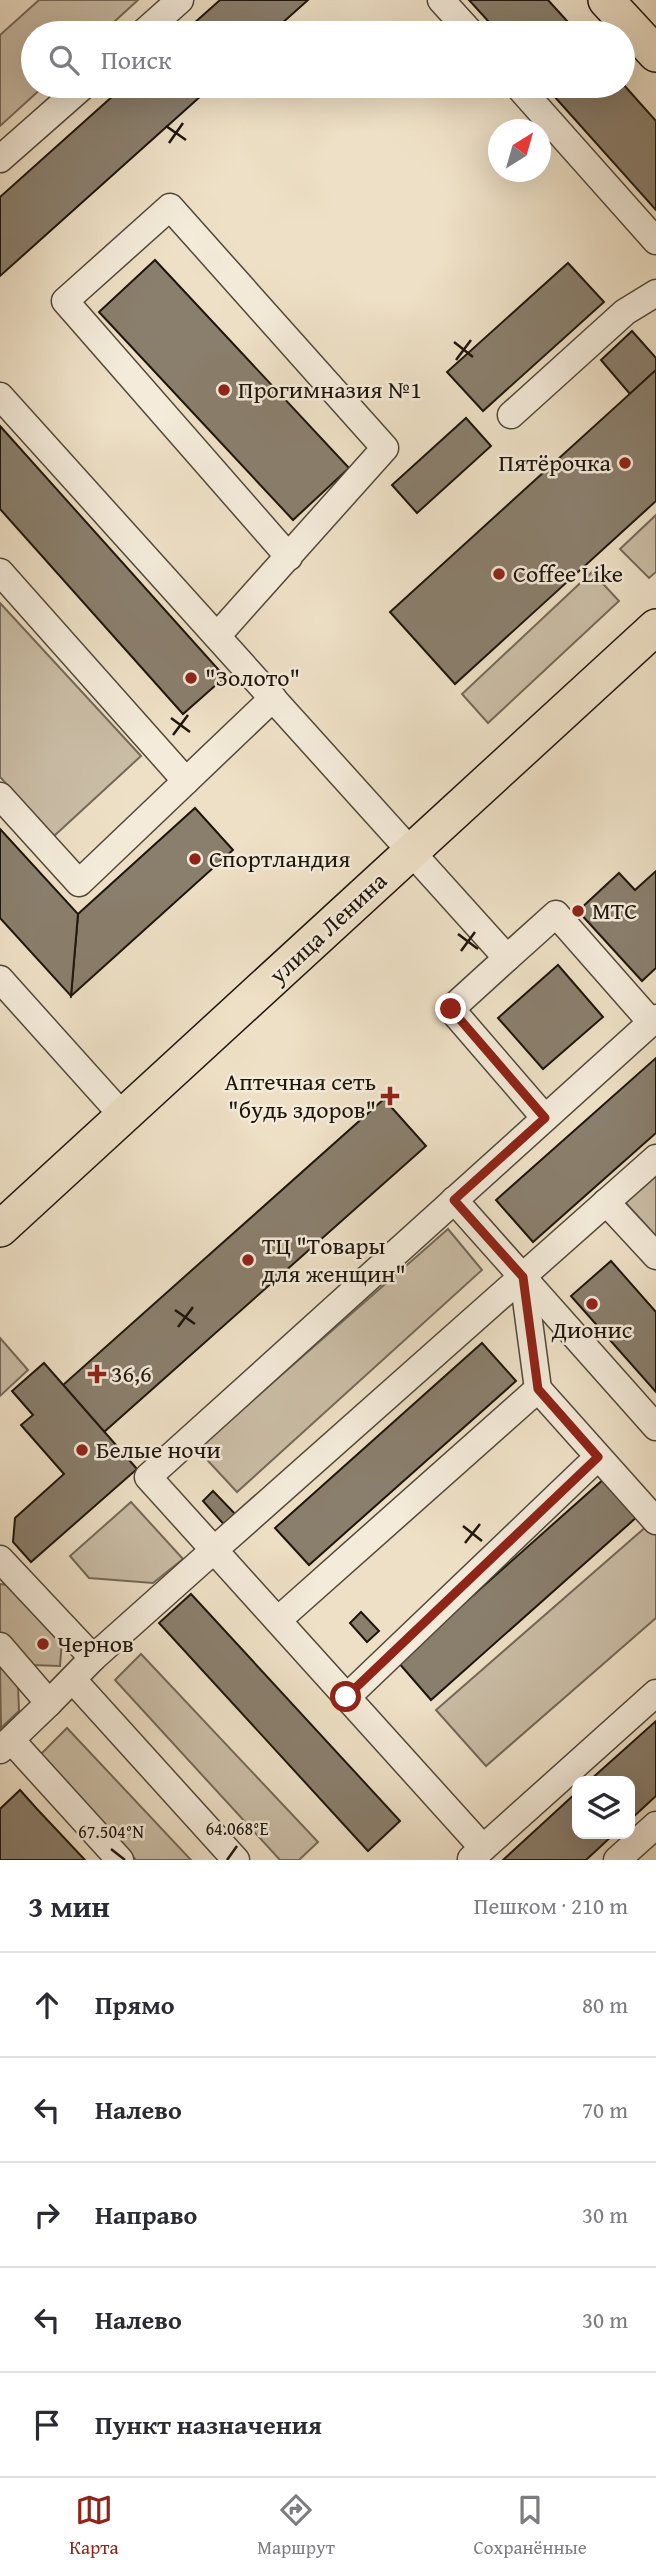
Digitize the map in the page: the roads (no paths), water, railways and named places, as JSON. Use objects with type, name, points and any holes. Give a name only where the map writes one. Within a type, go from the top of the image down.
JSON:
[{"type":"main road","points":[[606,0],[625,21]]},
{"type":"main road","points":[[635,31],[656,54]]},
{"type":"main road","name":"улица Ленина","points":[[0,1229],[656,627]]},
{"type":"lane","points":[[156,21],[180,0]]},
{"type":"lane","points":[[441,0],[460,21]]},
{"type":"lane","points":[[0,159],[69,98]]},
{"type":"lane","points":[[529,98],[656,241]]},
{"type":"lane","points":[[217,636],[289,557],[385,448],[170,207],[65,301],[289,557]]},
{"type":"lane","points":[[511,415],[625,312],[656,293]]},
{"type":"lane","points":[[0,396],[507,958]]},
{"type":"lane","points":[[0,572],[186,781]]},
{"type":"lane","points":[[0,796],[79,883],[273,698]]},
{"type":"lane","points":[[545,1118],[451,1009],[556,914],[654,1020],[148,1477],[346,1697],[476,1854],[656,1693]]},
{"type":"lane","points":[[0,979],[123,1116]]},
{"type":"lane","points":[[120,1860],[5,1745],[93,1658],[656,1158]]},
{"type":"lane","points":[[454,1200],[656,1427]]},
{"type":"lane","points":[[606,1202],[656,1256]]},
{"type":"lane","points":[[523,1277],[538,1389],[656,1521]]},
{"type":"lane","points":[[278,1620],[538,1389]]},
{"type":"lane","points":[[346,1697],[598,1457]]},
{"type":"lane","points":[[0,1559],[93,1658]]},
{"type":"lane","points":[[0,1646],[49,1703]]},
{"type":"lane","points":[[72,1680],[236,1860]]},
{"type":"lane","points":[[617,1860],[656,1825]]},
{"type":"place","name":"Прогимназия №1","points":[[224,390]]},
{"type":"place","name":"Пятёрочка","points":[[625,463]]},
{"type":"place","name":"Coffee Like","points":[[499,574]]},
{"type":"place","name":"\"Золото\"","points":[[191,678]]},
{"type":"place","name":"Спортландия","points":[[195,859]]},
{"type":"place","name":"МТС","points":[[578,911]]},
{"type":"place","name":"Аптечная сеть \"будь здоров\"","points":[[390,1096]]},
{"type":"place","name":"ТЦ \"Товары для женщин\"","points":[[248,1260]]},
{"type":"place","name":"Дионис","points":[[592,1304]]},
{"type":"place","name":"36,6","points":[[97,1374]]},
{"type":"place","name":"Белые ночи","points":[[82,1450]]},
{"type":"place","name":"Чернов","points":[[43,1644]]}]
